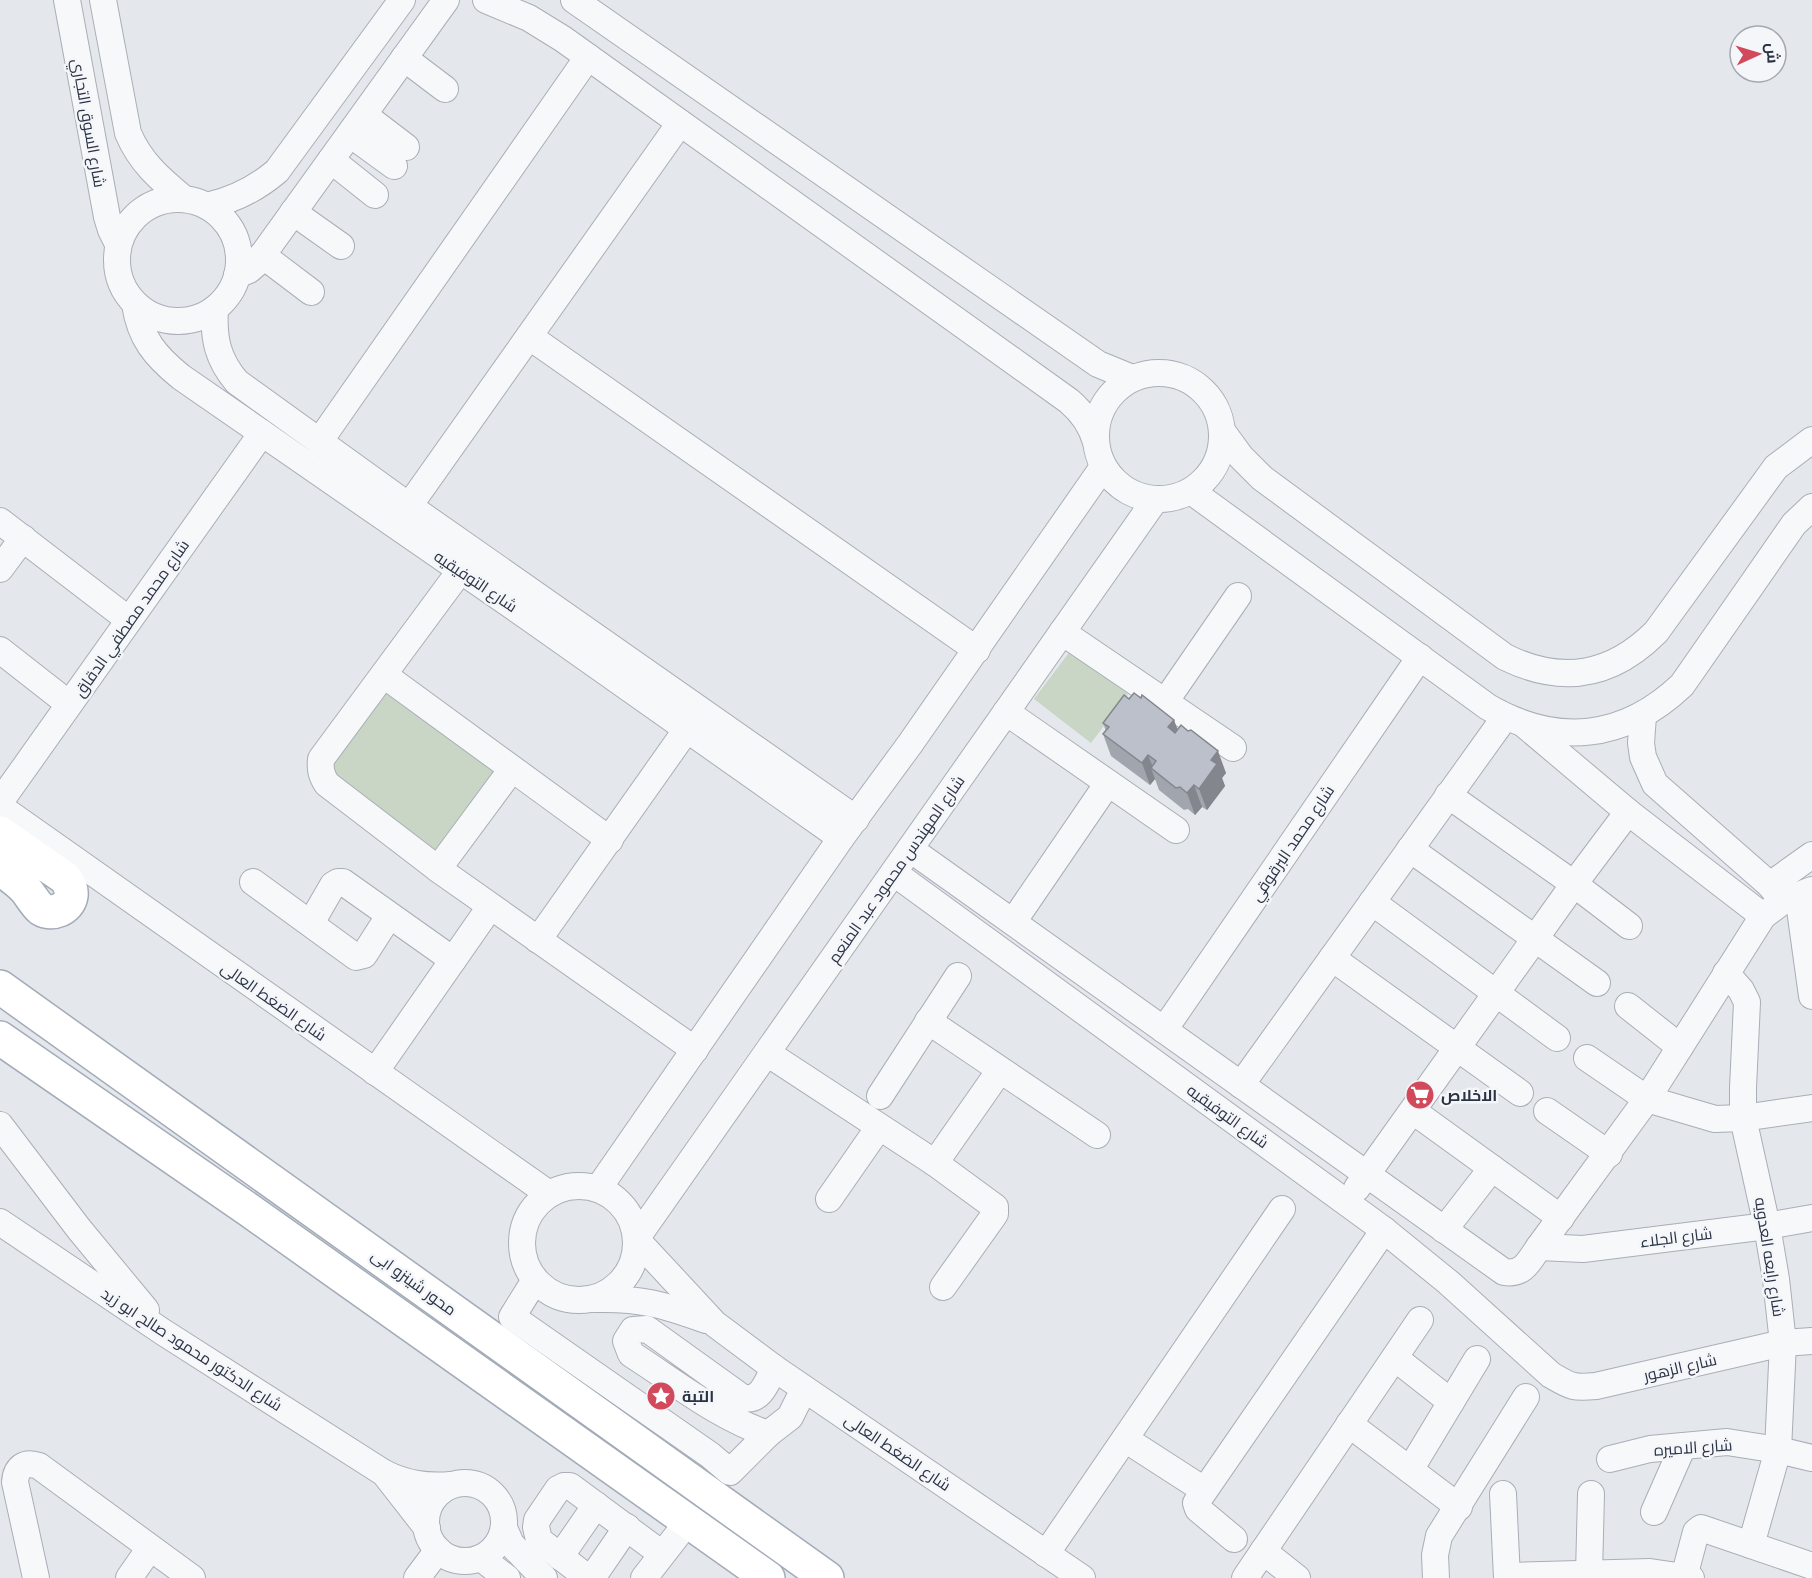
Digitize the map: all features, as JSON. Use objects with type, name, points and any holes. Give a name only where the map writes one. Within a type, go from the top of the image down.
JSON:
[{"type":"main road","points":[[0,833],[65,878],[71,889],[69,902],[65,907],[54,912],[44,910],[26,890],[0,869]]},
{"type":"main road","name":"محور شينزو ابى","points":[[0,987],[827,1578]]},
{"type":"main road","points":[[0,1038],[249,1210],[768,1578]]},
{"type":"street","name":"شارع السوق التجاري","points":[[67,0],[107,217],[118,244]]},
{"type":"street","points":[[103,0],[128,133],[134,146],[149,169],[195,202],[227,224],[238,248],[237,275],[231,291],[215,309],[200,317],[183,321],[166,321],[149,315],[135,304],[122,286],[116,265],[118,244],[124,230],[143,209],[162,201],[195,202],[225,202],[241,196],[277,171],[402,0]]},
{"type":"street","points":[[237,275],[249,270],[262,255],[446,0]]},
{"type":"street","points":[[486,0],[538,23],[588,57],[1069,401],[1084,416],[1093,432],[1103,466],[1113,480],[1125,490],[1140,497],[1155,500],[1168,499],[1191,491],[1212,472],[1220,452],[1222,431],[1219,414],[1210,399],[1198,386],[1183,377],[1149,373],[1132,378],[1116,389],[1104,404],[1097,422],[1096,442]]},
{"type":"street","points":[[574,0],[1098,364],[1132,378]]},
{"type":"street","points":[[319,442],[588,57]]},
{"type":"street","points":[[405,58],[445,88]]},
{"type":"street","points":[[409,506],[680,123]]},
{"type":"street","points":[[357,124],[400,157]]},
{"type":"street","points":[[331,160],[375,195]]},
{"type":"street","points":[[293,212],[341,246]]},
{"type":"street","points":[[262,255],[311,292]]},
{"type":"street","name":"شارع التوفيقيه","points":[[135,304],[138,324],[146,339],[167,366],[687,729],[772,775]]},
{"type":"street","name":"شارع التوفيقيه","points":[[215,309],[215,341],[219,357],[237,382],[409,506],[772,775],[849,828]]},
{"type":"street","points":[[530,337],[976,650]]},
{"type":"street","points":[[1222,431],[1241,457],[1262,478],[1505,657],[1536,669],[1568,673],[1585,672],[1609,665],[1631,654],[1644,644],[1656,632],[1776,466],[1812,440]]},
{"type":"street","name":"شارع محمد مصطفي الدقاق","points":[[0,802],[262,434]]},
{"type":"street","points":[[598,1188],[1103,466]]},
{"type":"street","points":[[1191,491],[1488,707],[1514,720],[1628,812],[1785,897]]},
{"type":"street","name":"شارع المهندس محمود عبد المنعم","points":[[636,1239],[1155,500]]},
{"type":"street","points":[[1514,720],[1562,732],[1581,732],[1618,725],[1643,716],[1682,685],[1794,524],[1812,507]]},
{"type":"street","points":[[0,520],[129,620]]},
{"type":"street","points":[[0,569],[23,538]]},
{"type":"street","points":[[460,571],[321,759],[322,777],[327,784],[438,869],[695,1050]]},
{"type":"street","points":[[1165,702],[1238,596]]},
{"type":"street","points":[[1062,632],[1233,748]]},
{"type":"street","points":[[0,650],[69,704]]},
{"type":"street","name":"شارع محمد البرقوقي","points":[[1164,1030],[1420,657]]},
{"type":"street","points":[[384,675],[610,840]]},
{"type":"street","points":[[1006,712],[1176,830]]},
{"type":"street","points":[[1643,716],[1641,743],[1643,757],[1655,784],[1785,897],[1812,996]]},
{"type":"street","points":[[1242,1085],[1448,795],[1514,720]]},
{"type":"street","points":[[538,940],[687,729]]},
{"type":"street","points":[[438,869],[512,769]]},
{"type":"street","points":[[1013,922],[1108,783]]},
{"type":"street","points":[[1448,795],[1629,926]]},
{"type":"street","name":"شارع الضغط العالى","points":[[0,807],[549,1194]]},
{"type":"street","points":[[1346,1203],[1628,812]]},
{"type":"street","name":"شارع التوفيقيه","points":[[910,849],[1504,1272],[1514,1273],[1522,1269],[1539,1247]]},
{"type":"street","points":[[1410,849],[1597,983]]},
{"type":"street","points":[[1539,1247],[1609,1154],[1647,1099],[1726,973],[1785,897],[1812,855]]},
{"type":"street","name":"شارع التوفيقيه","points":[[894,873],[1384,1230],[1448,1282],[1551,1375]]},
{"type":"street","points":[[253,882],[356,957],[364,955],[389,916]]},
{"type":"street","points":[[311,923],[333,885],[343,882],[453,960]]},
{"type":"street","points":[[1372,902],[1557,1038]]},
{"type":"street","points":[[375,1072],[490,907]]},
{"type":"street","points":[[1332,958],[1520,1093]]},
{"type":"street","name":"شارع رابعه العدويه","points":[[1726,973],[1741,990],[1747,1002],[1743,1119],[1767,1226],[1783,1343],[1778,1450],[1750,1545]]},
{"type":"street","points":[[880,1096],[958,976]]},
{"type":"street","points":[[1628,1006],[1680,1047]]},
{"type":"street","points":[[928,1021],[1096,1135]]},
{"type":"street","points":[[767,1053],[935,1163],[996,1209],[995,1214],[943,1287]]},
{"type":"street","points":[[1587,1058],[1647,1099],[1715,1119],[1743,1119],[1812,1108]]},
{"type":"street","points":[[935,1163],[1000,1070]]},
{"type":"street","points":[[1413,1111],[1561,1218]]},
{"type":"street","points":[[1547,1111],[1609,1154]]},
{"type":"street","points":[[0,1125],[79,1229],[163,1332]]},
{"type":"street","points":[[830,1199],[879,1127]]},
{"type":"street","points":[[1444,1230],[1492,1168]]},
{"type":"street","points":[[568,1186],[598,1188],[622,1204],[632,1221],[636,1239],[634,1261],[622,1281],[613,1289],[591,1299],[566,1299],[555,1295],[535,1280],[524,1258],[522,1233],[532,1211],[539,1201],[549,1194],[568,1186]]},
{"type":"street","points":[[1046,1554],[1282,1209]]},
{"type":"street","name":"شارع الجلاء","points":[[1539,1247],[1583,1249],[1767,1226],[1812,1218]]},
{"type":"street","name":"شارع الدكتور محمود صالح ابو زيد","points":[[0,1222],[163,1332],[384,1473],[396,1479],[423,1486],[451,1485]]},
{"type":"street","points":[[1234,1539],[1197,1507],[1196,1503],[1384,1230]]},
{"type":"street","name":"شارع الضغط العالى","points":[[636,1239],[715,1324],[804,1389],[1082,1578]]},
{"type":"street","points":[[535,1280],[512,1317],[710,1455],[728,1476],[768,1434],[790,1417],[804,1389]]},
{"type":"street","name":"شارع الضغط العالى","points":[[591,1299],[646,1301],[664,1305],[715,1324]]},
{"type":"street","points":[[1245,1578],[1420,1320]]},
{"type":"street","points":[[768,1434],[727,1416],[631,1354],[626,1341],[633,1330],[647,1329],[743,1398],[748,1399],[753,1399],[760,1394],[774,1368]]},
{"type":"street","name":"شارع الزهور","points":[[1551,1375],[1575,1388],[1596,1386],[1783,1343],[1812,1341]]},
{"type":"street","points":[[1395,1358],[1451,1402]]},
{"type":"street","points":[[1410,1470],[1477,1359]]},
{"type":"street","points":[[1436,1578],[1436,1545],[1439,1536],[1526,1397]]},
{"type":"street","points":[[1349,1424],[1459,1507]]},
{"type":"street","points":[[1125,1438],[1204,1490]]},
{"type":"street","name":"شارع الاميره","points":[[1610,1459],[1650,1449],[1727,1442],[1812,1458]]},
{"type":"street","points":[[1654,1512],[1683,1446]]},
{"type":"street","points":[[36,1578],[15,1482],[19,1468],[25,1464],[39,1466],[192,1578]]},
{"type":"street","name":"شارع الدكتور محمود صالح ابو زيد","points":[[384,1473],[433,1539]]},
{"type":"street","points":[[417,1578],[433,1539],[429,1507],[442,1490],[451,1485],[469,1482],[486,1488],[499,1501],[503,1510],[504,1528],[511,1544],[544,1578]]},
{"type":"street","points":[[627,1527],[590,1578],[539,1540],[536,1527],[537,1520],[558,1489],[570,1486],[627,1527],[662,1554]]},
{"type":"street","points":[[1503,1494],[1507,1577],[1589,1574],[1687,1577],[1696,1532],[1701,1528],[1812,1566]]},
{"type":"street","points":[[1589,1574],[1591,1494]]},
{"type":"street","points":[[560,1557],[596,1505]]},
{"type":"street","points":[[464,1566],[496,1546],[504,1528]]},
{"type":"street","points":[[645,1578],[679,1533]]},
{"type":"street","points":[[433,1539],[449,1557],[464,1566],[507,1578]]},
{"type":"street","points":[[129,1578],[150,1548]]},
{"type":"street","points":[[1263,1551],[1297,1578]]},
{"type":"green space","points":[[1071,650],[1128,694],[1091,743],[1034,699]]},
{"type":"green space","points":[[385,692],[498,774],[441,854],[327,772]]},
{"type":"building","points":[[1134,693],[1141,698],[1142,695],[1174,720],[1168,727],[1175,733],[1181,725],[1218,751],[1211,760],[1217,764],[1199,789],[1194,785],[1187,793],[1180,787],[1176,788],[1151,768],[1156,761],[1148,755],[1142,763],[1103,734],[1109,727],[1103,723],[1124,695],[1129,699]]},
{"type":"place","name":"الاخلاص","points":[[1420,1095]]},
{"type":"place","name":"التبة","points":[[661,1396]]}]
